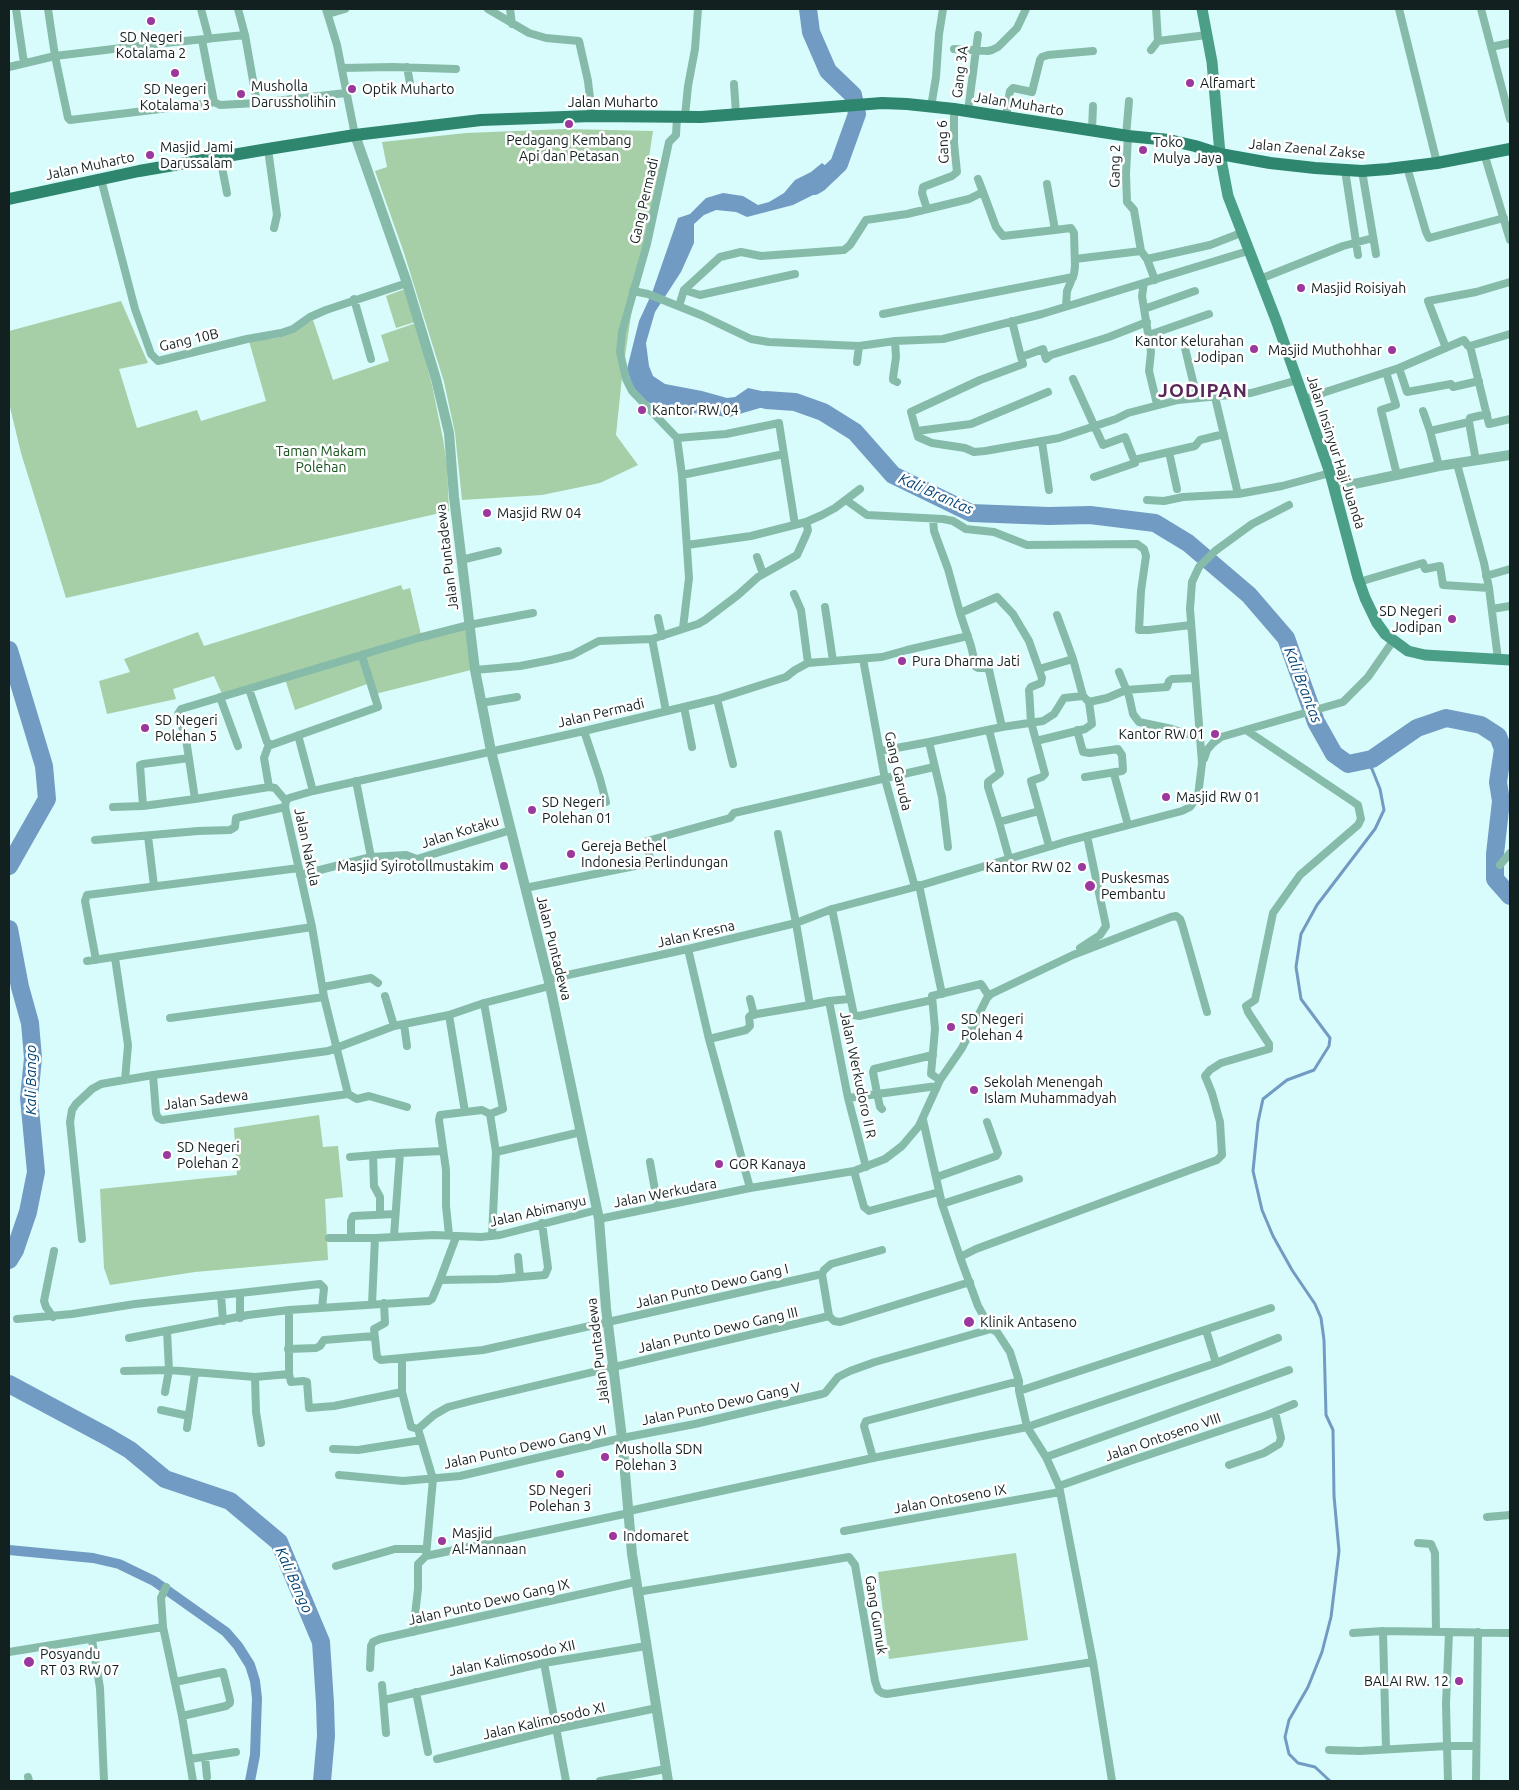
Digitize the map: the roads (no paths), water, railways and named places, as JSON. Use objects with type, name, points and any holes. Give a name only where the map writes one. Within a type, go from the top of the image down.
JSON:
[{"type":"main road","name":"Jalan Insinyur Haji Juanda","points":[[1202,9],[1212,62],[1220,154],[1228,196],[1298,380],[1335,488],[1359,582],[1377,624],[1393,641],[1408,651],[1425,655],[1510,660]]},
{"type":"main road","name":"Jalan Muharto","points":[[9,199],[101,179],[220,157],[355,135],[481,120],[592,116],[701,117],[882,104],[907,104],[1007,116],[1127,136],[1169,140],[1220,154]]},
{"type":"main road","name":"Jalan Zaenal Zakse","points":[[1220,154],[1270,163],[1362,170],[1437,163],[1510,149]]},
{"type":"street","points":[[16,9],[24,63]]},
{"type":"street","points":[[48,9],[55,56],[70,120],[214,102],[220,105],[257,104],[346,93]]},
{"type":"street","points":[[201,9],[214,102]]},
{"type":"street","points":[[238,9],[245,35],[257,104]]},
{"type":"street","points":[[345,9],[327,11],[342,68],[355,135]]},
{"type":"street","points":[[488,9],[512,24],[537,36],[580,42],[588,81],[592,116]]},
{"type":"street","points":[[510,9],[512,24]]},
{"type":"street","name":"Gang Permadi","points":[[677,438],[632,391],[626,379],[620,352],[622,332],[647,244],[669,142],[676,135],[681,117],[695,49],[698,9]]},
{"type":"street","points":[[931,107],[943,9]]},
{"type":"street","points":[[954,49],[988,51],[998,46],[1017,28],[1026,9]]},
{"type":"street","points":[[1151,50],[1158,41],[1156,9]]},
{"type":"street","points":[[1399,9],[1437,163]]},
{"type":"street","points":[[1481,9],[1510,119]]},
{"type":"street","points":[[9,67],[55,56],[245,35]]},
{"type":"street","name":"Gang 3A","points":[[968,111],[978,35]]},
{"type":"street","points":[[1158,41],[1207,35]]},
{"type":"street","points":[[1491,48],[1510,43]]},
{"type":"street","points":[[1007,116],[1006,108],[1010,91],[1013,88],[1032,92],[1042,57],[1093,51]]},
{"type":"street","points":[[342,68],[407,67],[456,69]]},
{"type":"street","points":[[407,67],[410,83]]},
{"type":"street","points":[[734,84],[736,114]]},
{"type":"street","name":"Gang 2","points":[[1129,101],[1126,174],[1127,202],[1134,210],[1141,251],[1147,259],[1155,280]]},
{"type":"street","points":[[1092,130],[1093,106]]},
{"type":"street","name":"Gang 6","points":[[927,209],[922,194],[923,187],[952,176],[957,172],[954,143],[954,109]]},
{"type":"street","name":"Jalan Puntadewa","points":[[355,135],[408,283],[436,379],[449,433],[461,560],[481,703],[491,751],[550,983],[598,1214],[636,1587],[668,1781]]},
{"type":"street","points":[[268,149],[277,215],[274,228]]},
{"type":"street","points":[[1484,153],[1510,240]]},
{"type":"street","points":[[220,157],[227,193]]},
{"type":"street","points":[[1407,167],[1429,238],[1504,218]]},
{"type":"street","points":[[1345,170],[1354,242],[1358,255]]},
{"type":"street","points":[[1362,170],[1376,254]]},
{"type":"street","name":"Gang 10B","points":[[101,179],[135,309],[151,354],[156,360],[162,362],[247,338],[281,333],[293,329],[318,313],[354,299],[408,283]]},
{"type":"street","points":[[978,179],[996,227],[1003,236],[1071,228],[1074,231],[1076,259],[1073,277],[1067,291],[1066,306]]},
{"type":"street","points":[[1047,184],[1055,230]]},
{"type":"street","points":[[679,306],[684,290],[716,259],[725,255],[741,252],[761,256],[840,251],[847,249],[866,220],[969,199],[983,192]]},
{"type":"street","points":[[1147,259],[1210,245],[1241,233]]},
{"type":"street","points":[[1260,279],[1320,254],[1354,242],[1373,238]]},
{"type":"street","points":[[1076,259],[1141,251]]},
{"type":"street","points":[[633,291],[648,294],[679,306],[751,339],[769,342],[859,346],[895,341],[943,339],[1066,306],[1248,251]]},
{"type":"street","points":[[684,290],[700,295],[795,274]]},
{"type":"street","points":[[883,314],[1073,277]]},
{"type":"street","points":[[1446,348],[1428,301],[1476,292],[1510,282]]},
{"type":"street","points":[[1144,283],[1142,296],[1151,352],[1150,376],[1157,404]]},
{"type":"street","points":[[1144,309],[1195,291]]},
{"type":"street","points":[[354,299],[371,359]]},
{"type":"street","points":[[1149,335],[1209,314]]},
{"type":"street","points":[[1012,321],[1023,364],[980,380],[911,412],[918,437],[932,443],[965,448],[974,452],[1024,443],[1042,442],[1157,404],[1178,400],[1251,394],[1298,380]]},
{"type":"street","points":[[1021,357],[1043,349],[1046,358],[1051,354],[1109,337],[1147,322]]},
{"type":"street","points":[[1470,346],[1510,334]]},
{"type":"street","points":[[1304,399],[1400,368],[1464,340],[1470,346],[1489,424],[1510,419]]},
{"type":"street","points":[[895,341],[896,357],[892,378],[896,382]]},
{"type":"street","points":[[1184,344],[1197,398]]},
{"type":"street","points":[[857,362],[859,346]]},
{"type":"street","points":[[1400,368],[1406,392],[1451,384],[1453,387],[1480,381]]},
{"type":"street","points":[[1386,372],[1396,405],[1381,410],[1397,475]]},
{"type":"street","points":[[1073,379],[1103,445],[1125,437],[1136,463],[1094,477]]},
{"type":"street","points":[[917,431],[971,424],[1048,392]]},
{"type":"street","points":[[1214,397],[1238,494]]},
{"type":"street","points":[[1422,411],[1430,430],[1439,466]]},
{"type":"street","points":[[1476,461],[1469,422],[1470,418],[1487,414]]},
{"type":"street","points":[[1430,430],[1469,422]]},
{"type":"street","points":[[683,628],[689,578],[682,475],[677,438],[726,434],[780,423],[794,525]]},
{"type":"street","points":[[1134,460],[1195,446],[1200,440],[1224,434]]},
{"type":"street","points":[[1042,442],[1049,490]]},
{"type":"street","points":[[1169,452],[1177,489]]},
{"type":"street","points":[[682,475],[784,454]]},
{"type":"street","points":[[1335,488],[1439,466],[1510,455]]},
{"type":"street","points":[[1457,464],[1489,588],[1498,658]]},
{"type":"street","points":[[1147,500],[1164,501],[1183,497],[1238,494],[1282,486],[1330,473]]},
{"type":"street","points":[[687,545],[751,536],[806,522],[822,516],[860,489]]},
{"type":"street","points":[[846,500],[867,515],[953,521],[966,529],[994,532],[1027,545],[1136,544],[1144,549],[1146,556],[1141,591],[1139,630],[1191,625]]},
{"type":"street","points":[[1202,763],[1191,625],[1191,588],[1199,567],[1216,551],[1252,524],[1289,504]]},
{"type":"street","points":[[933,519],[934,531],[948,569],[976,667],[985,668],[990,673],[1002,727]]},
{"type":"street","points":[[475,670],[520,666],[551,660],[572,655],[599,641],[652,640],[705,620],[763,574],[796,555],[808,530],[806,522]]},
{"type":"street","points":[[461,560],[498,551]]},
{"type":"street","points":[[757,556],[763,574]]},
{"type":"street","points":[[1359,582],[1423,563],[1425,569],[1440,566],[1443,585],[1489,588]]},
{"type":"street","points":[[1486,576],[1510,569]]},
{"type":"street","points":[[794,594],[801,610],[808,663],[882,657],[968,636]]},
{"type":"street","points":[[960,614],[995,598],[1000,598],[1023,629],[1029,641],[1042,678],[1041,683],[1029,688],[1031,722],[1045,774],[1031,781],[1049,846]]},
{"type":"street","points":[[1492,609],[1510,606]]},
{"type":"street","points":[[825,607],[833,661]]},
{"type":"street","points":[[195,799],[179,711],[418,638],[469,625],[533,613]]},
{"type":"street","points":[[1036,741],[1085,729],[1092,724],[1089,702],[1083,696],[1073,659],[1057,616]]},
{"type":"street","points":[[658,618],[662,636]]},
{"type":"street","points":[[652,640],[666,711]]},
{"type":"street","points":[[1202,763],[1207,750],[1221,737],[1342,703],[1368,677],[1393,641]]},
{"type":"street","points":[[269,744],[378,707],[362,656]]},
{"type":"street","name":"Gang Garuda","points":[[863,659],[884,779],[917,886],[942,994]]},
{"type":"street","points":[[1039,669],[1073,659]]},
{"type":"street","name":"Jalan Permadi","points":[[491,751],[717,699],[786,677],[808,663]]},
{"type":"street","points":[[1119,672],[1133,714],[1139,722],[1172,728],[1200,738]]},
{"type":"street","points":[[1089,702],[1107,698],[1126,690],[1160,689],[1167,687],[1172,679],[1196,678]]},
{"type":"street","points":[[249,689],[269,744],[264,758],[264,766],[270,787]]},
{"type":"street","points":[[880,751],[1050,718],[1064,698],[1083,696]]},
{"type":"street","points":[[220,697],[238,746]]},
{"type":"street","points":[[481,703],[517,697]]},
{"type":"street","points":[[717,699],[733,764]]},
{"type":"street","points":[[684,708],[692,747]]},
{"type":"street","points":[[989,730],[1000,773],[988,782],[988,787],[1009,858]]},
{"type":"street","points":[[1077,730],[1086,754],[1116,749],[1120,751],[1123,770],[1119,773],[1109,772],[1085,777]]},
{"type":"street","points":[[960,1257],[976,1249],[1217,1160],[1222,1155],[1220,1122],[1205,1076],[1210,1070],[1221,1063],[1269,1049],[1269,1044],[1246,1006],[1255,1000],[1273,913],[1300,874],[1358,825],[1361,819],[1358,805],[1246,730]]},
{"type":"street","points":[[584,731],[606,802]]},
{"type":"street","points":[[298,735],[313,791]]},
{"type":"street","points":[[929,742],[941,790],[948,847]]},
{"type":"street","name":"Jalan Nakula","points":[[336,1046],[324,997],[312,927],[285,804],[289,798],[313,791],[491,751]]},
{"type":"street","points":[[143,806],[140,765],[189,758]]},
{"type":"street","name":"Jalan Kresna","points":[[550,983],[796,923],[832,909],[917,886],[1049,846],[1182,811],[1193,804],[1198,793],[1202,763]]},
{"type":"street","points":[[525,888],[650,863],[652,861],[646,843],[648,841],[730,818],[736,812],[934,767]]},
{"type":"street","points":[[1114,774],[1128,825]]},
{"type":"street","points":[[356,781],[371,857]]},
{"type":"street","points":[[95,840],[230,830],[235,827],[236,818],[285,804],[274,788],[270,787],[143,806],[113,807]]},
{"type":"street","points":[[999,822],[1039,811]]},
{"type":"street","name":"Jalan Kotaku","points":[[96,960],[85,897],[92,894],[299,872],[371,857],[406,855],[417,859],[511,830]]},
{"type":"street","points":[[778,834],[810,1005]]},
{"type":"street","points":[[148,836],[154,886]]},
{"type":"street","points":[[1073,955],[1100,935],[1106,926],[1087,836]]},
{"type":"street","points":[[1500,865],[1510,854]]},
{"type":"street","points":[[832,909],[849,999],[854,1014],[859,1016],[932,1000]]},
{"type":"street","points":[[848,1098],[938,1083],[931,1074],[935,1029],[932,996],[981,984],[989,996],[1073,955],[1166,918],[1176,916],[1180,919],[1207,1012]]},
{"type":"street","points":[[87,961],[312,927]]},
{"type":"street","points":[[688,949],[709,1039],[750,1188]]},
{"type":"street","points":[[115,958],[128,1045],[125,1080]]},
{"type":"street","points":[[323,987],[372,978],[378,983]]},
{"type":"street","points":[[82,1238],[70,1122],[72,1110],[79,1100],[101,1084],[152,1075],[328,1051],[336,1046],[394,1026],[449,1014],[550,983]]},
{"type":"street","points":[[385,996],[394,1026]]},
{"type":"street","name":"Jalan Werkudara","points":[[598,1214],[658,1207],[750,1188],[854,1171],[891,1155],[902,1146],[923,1120],[938,1083],[962,1048],[989,996]]},
{"type":"street","points":[[170,1018],[324,997]]},
{"type":"street","points":[[709,1039],[748,1029],[750,1017],[754,1014],[750,999]]},
{"type":"street","points":[[829,1001],[849,999]]},
{"type":"street","name":"Jalan Werkudoro II R","points":[[754,1014],[829,1001],[848,1098],[866,1167]]},
{"type":"street","points":[[129,1338],[288,1310],[428,1301],[432,1299],[440,1280],[452,1236],[446,1206],[447,1184],[442,1151],[440,1115],[482,1110],[490,1114],[503,1109],[484,1002]]},
{"type":"street","points":[[449,1014],[465,1112]]},
{"type":"street","points":[[404,1024],[407,1046]]},
{"type":"street","points":[[336,1046],[348,1094],[357,1099],[369,1096],[407,1107]]},
{"type":"street","points":[[882,1109],[877,1093],[874,1069],[932,1055]]},
{"type":"street","name":"Jalan Sadewa","points":[[152,1075],[156,1113],[158,1118],[162,1120],[348,1094]]},
{"type":"street","points":[[490,1114],[496,1152],[492,1236]]},
{"type":"street","points":[[923,1120],[942,1204],[978,1306],[991,1329],[997,1332],[1010,1352],[1019,1381],[1027,1427],[1046,1457],[1060,1489],[1070,1532],[1112,1781]]},
{"type":"street","points":[[937,1177],[996,1156],[998,1153],[987,1122]]},
{"type":"street","points":[[496,1152],[581,1132]]},
{"type":"street","points":[[350,1157],[442,1151]]},
{"type":"street","points":[[394,1236],[400,1153]]},
{"type":"street","points":[[373,1155],[374,1186],[380,1197],[380,1214]]},
{"type":"street","points":[[650,1162],[658,1207]]},
{"type":"street","points":[[854,1171],[864,1207],[869,1211],[939,1192]]},
{"type":"street","points":[[942,1204],[1019,1179]]},
{"type":"street","points":[[351,1238],[351,1220],[353,1216],[396,1214]]},
{"type":"street","name":"Jalan Abimanyu","points":[[329,1238],[492,1236],[542,1224],[598,1214]]},
{"type":"street","points":[[440,1280],[543,1276],[548,1272],[542,1224]]},
{"type":"street","points":[[372,1304],[375,1238]]},
{"type":"street","points":[[829,1316],[822,1274],[826,1268],[831,1264],[882,1250]]},
{"type":"street","points":[[53,1316],[44,1301],[54,1251]]},
{"type":"street","points":[[518,1257],[520,1278]]},
{"type":"street","name":"Jalan Punto Dewo Gang I","points":[[374,1336],[378,1359],[483,1350],[822,1274]]},
{"type":"street","name":"Jalan Punto Dewo Gang III","points":[[418,1429],[426,1421],[448,1407],[512,1390],[613,1368],[829,1316],[834,1321],[840,1322],[970,1282]]},
{"type":"street","points":[[17,1318],[53,1316],[135,1304],[320,1284],[324,1288],[322,1308]]},
{"type":"street","points":[[240,1293],[240,1318]]},
{"type":"street","points":[[221,1295],[223,1321]]},
{"type":"street","points":[[288,1349],[316,1348],[324,1340],[374,1336],[374,1328],[384,1323],[384,1303]]},
{"type":"street","points":[[1020,1390],[1270,1308]]},
{"type":"street","points":[[288,1310],[289,1374],[291,1382],[307,1382],[309,1408],[334,1406],[402,1392]]},
{"type":"street","name":"Jalan Punto Dewo Gang V","points":[[622,1438],[695,1424],[825,1392],[838,1377],[850,1371],[991,1329]]},
{"type":"street","points":[[1206,1330],[1216,1362]]},
{"type":"street","points":[[165,1392],[168,1370],[167,1331]]},
{"type":"street","points":[[336,1566],[395,1549],[426,1553],[629,1512],[873,1458],[1027,1427],[1216,1362],[1278,1338]]},
{"type":"street","points":[[402,1358],[402,1392],[411,1427],[418,1429],[433,1479],[426,1553],[418,1564],[418,1589],[412,1632]]},
{"type":"street","points":[[124,1371],[168,1370],[256,1378],[289,1374]]},
{"type":"street","points":[[1046,1457],[1289,1370]]},
{"type":"street","points":[[187,1428],[195,1373]]},
{"type":"street","points":[[256,1378],[256,1412],[260,1443]]},
{"type":"street","points":[[873,1458],[864,1426],[866,1421],[1019,1381]]},
{"type":"street","name":"Jalan Ontoseno VIII","points":[[1060,1489],[1294,1404]]},
{"type":"street","points":[[161,1410],[189,1416]]},
{"type":"street","points":[[1228,1465],[1264,1454],[1279,1444],[1281,1438],[1275,1412]]},
{"type":"street","name":"Jalan Punto Dewo Gang VI","points":[[339,1475],[403,1481],[460,1476],[622,1438]]},
{"type":"street","points":[[333,1449],[358,1450],[421,1440]]},
{"type":"street","name":"Jalan Ontoseno IX","points":[[844,1531],[1060,1489]]},
{"type":"street","points":[[1487,1517],[1510,1516]]},
{"type":"street","points":[[1418,1543],[1431,1544],[1435,1553],[1436,1632]]},
{"type":"street","name":"Gang Gumuk","points":[[636,1587],[849,1557],[855,1565],[875,1682],[878,1690],[887,1694],[1093,1662]]},
{"type":"street","points":[[166,1587],[162,1596],[164,1627],[193,1781]]},
{"type":"street","name":"Jalan Punto Dewo Gang IX","points":[[370,1668],[373,1642],[380,1639],[636,1587]]},
{"type":"street","points":[[9,1652],[164,1627]]},
{"type":"street","points":[[1382,1631],[1386,1749]]},
{"type":"street","points":[[1354,1632],[1510,1633]]},
{"type":"street","points":[[1476,1781],[1478,1632]]},
{"type":"street","points":[[1448,1781],[1446,1704],[1449,1633]]},
{"type":"street","points":[[92,1640],[100,1688],[104,1781]]},
{"type":"street","name":"Jalan Kalimosodo XII","points":[[384,1700],[544,1663],[646,1646]]},
{"type":"street","points":[[544,1663],[566,1781]]},
{"type":"street","points":[[175,1682],[223,1672],[230,1700],[230,1704],[226,1706],[182,1716]]},
{"type":"street","points":[[382,1686],[386,1733]]},
{"type":"street","points":[[416,1692],[428,1752]]},
{"type":"street","name":"Jalan Kalimosodo XI","points":[[437,1759],[556,1729],[656,1708]]},
{"type":"street","points":[[1329,1750],[1360,1751],[1476,1746]]},
{"type":"street","points":[[190,1759],[236,1752]]},
{"type":"street","points":[[205,1757],[207,1777]]},
{"type":"street","points":[[600,1781],[666,1770]]},
{"type":"water","points":[[822,163],[839,176],[821,191],[793,205],[747,217],[736,212],[716,210],[704,215],[694,224],[694,243],[681,272],[655,312],[646,343],[649,366],[653,376],[665,384],[727,398],[735,397],[748,388],[789,397],[788,407],[760,408],[729,417],[666,410],[645,401],[634,390],[627,369],[639,321],[652,293],[678,218],[690,214],[706,198],[723,193],[743,196],[758,205],[769,202],[784,193],[795,180],[811,172]]},
{"type":"waterway","name":"Kali Brantas","points":[[808,9],[811,32],[828,71],[853,95],[857,114],[839,164],[814,186]]},
{"type":"waterway","name":"Kali Brantas","points":[[766,400],[795,402],[823,412],[855,432],[893,475],[971,513],[1049,516],[1090,515],[1155,523],[1188,543],[1249,595],[1286,638],[1316,722],[1334,754],[1348,764],[1372,759],[1417,728],[1446,718],[1481,725],[1498,736],[1503,749],[1498,782],[1501,801],[1495,854],[1495,879],[1510,896]]},
{"type":"waterway","name":"Kali Bango","points":[[9,650],[44,766],[47,799],[9,866]]},
{"type":"waterway","points":[[1330,1781],[1315,1767],[1298,1763],[1289,1754],[1285,1737],[1289,1720],[1308,1687],[1322,1652],[1331,1617],[1339,1551],[1334,1496],[1333,1430],[1326,1415],[1324,1340],[1321,1318],[1315,1304],[1292,1270],[1273,1236],[1262,1210],[1253,1171],[1258,1122],[1263,1099],[1287,1080],[1314,1070],[1329,1046],[1330,1038],[1301,999],[1296,967],[1301,934],[1317,905],[1375,829],[1384,810],[1380,789],[1372,769],[1364,760]]},
{"type":"waterway","name":"Kali Bango","points":[[9,929],[20,987],[30,1023],[33,1058],[29,1098],[36,1172],[28,1212],[15,1250],[9,1260]]},
{"type":"waterway","name":"Kali Bango","points":[[9,1384],[130,1450],[165,1479],[230,1501],[279,1542],[321,1642],[326,1736],[322,1781]]},
{"type":"waterway","points":[[9,1550],[93,1558],[119,1564],[154,1581],[226,1632],[250,1665],[255,1681],[257,1698],[255,1755],[250,1781]]},
{"type":"place","name":"SD Negeri Kotalama 2","points":[[151,21]]},
{"type":"place","name":"SD Negeri Kotalama 3","points":[[175,73]]},
{"type":"place","name":"Alfamart","points":[[1190,83]]},
{"type":"place","name":"Optik Muharto","points":[[352,89]]},
{"type":"place","name":"Musholla Darussholihin","points":[[241,94]]},
{"type":"place","name":"Pedagang Kembang Api dan Petasan","points":[[569,124]]},
{"type":"place","name":"Toko Mulya Jaya","points":[[1143,150]]},
{"type":"place","name":"Masjid Jami Darussalam","points":[[150,155]]},
{"type":"place","name":"Masjid Roisiyah","points":[[1301,288]]},
{"type":"place","name":"Kantor Kelurahan Jodipan","points":[[1254,349]]},
{"type":"place","name":"Masjid Muthohhar","points":[[1392,350]]},
{"type":"place","name":"Kantor RW 04","points":[[642,410]]},
{"type":"place","name":"Masjid RW 04","points":[[487,513]]},
{"type":"place","name":"SD Negeri Jodipan","points":[[1452,619]]},
{"type":"place","name":"Pura Dharma Jati","points":[[902,661]]},
{"type":"place","name":"SD Negeri Polehan 5","points":[[145,728]]},
{"type":"place","name":"Kantor RW 01","points":[[1215,734]]},
{"type":"place","name":"Masjid RW 01","points":[[1166,797]]},
{"type":"place","name":"SD Negeri Polehan 01","points":[[532,810]]},
{"type":"place","name":"Gereja Bethel Indonesia Perlindungan","points":[[571,854]]},
{"type":"place","name":"Masjid Syirotollmustakim","points":[[504,866]]},
{"type":"place","name":"Kantor RW 02","points":[[1082,867]]},
{"type":"place","name":"Puskesmas Pembantu","points":[[1090,886]]},
{"type":"place","name":"SD Negeri Polehan 4","points":[[951,1027]]},
{"type":"place","name":"Sekolah Menengah Islam Muhammadyah","points":[[974,1090]]},
{"type":"place","name":"SD Negeri Polehan 2","points":[[167,1155]]},
{"type":"place","name":"GOR Kanaya","points":[[719,1164]]},
{"type":"place","name":"Klinik Antaseno","points":[[969,1322]]},
{"type":"place","name":"Musholla SDN Polehan 3","points":[[605,1457]]},
{"type":"place","name":"SD Negeri Polehan 3","points":[[560,1474]]},
{"type":"place","name":"Indomaret","points":[[613,1536]]},
{"type":"place","name":"Masjid Al-Mannaan","points":[[442,1541]]},
{"type":"place","name":"Posyandu RT 03 RW 07","points":[[29,1662]]},
{"type":"place","name":"BALAI RW. 12","points":[[1459,1681]]},
{"type":"district","name":"JODIPAN","points":[[1203,391]]},
{"type":"park label","name":"Taman Makam Polehan","points":[[321,460]]}]
